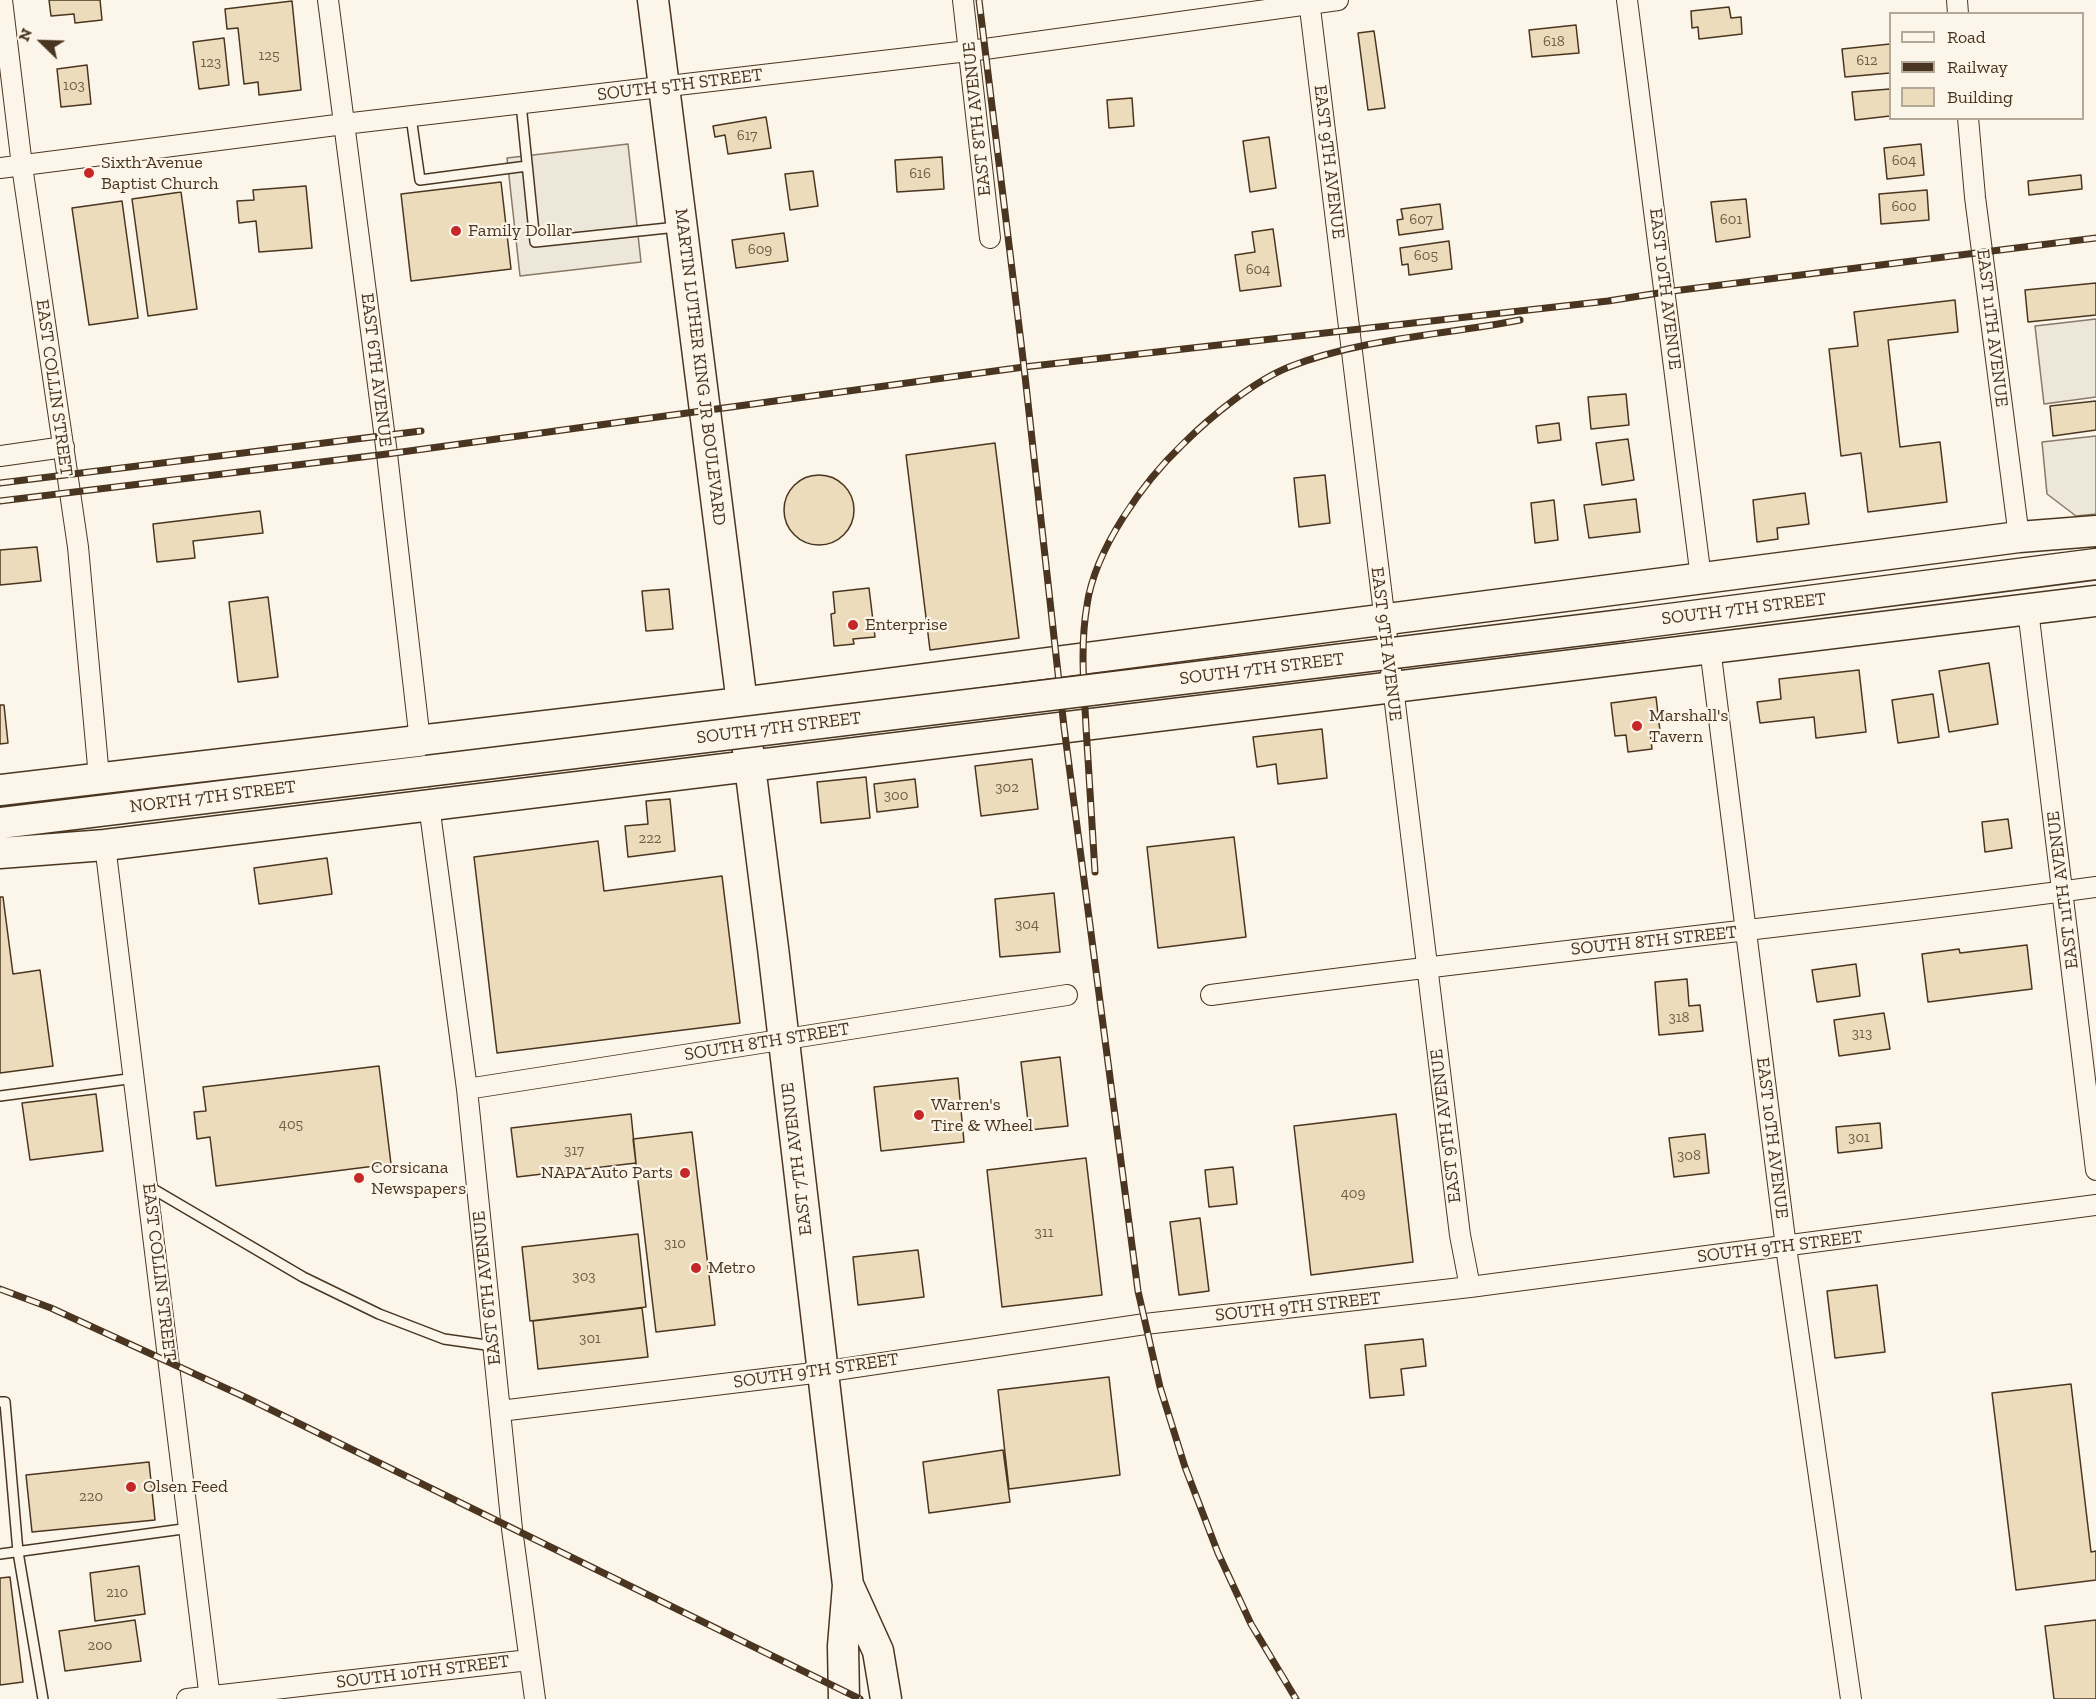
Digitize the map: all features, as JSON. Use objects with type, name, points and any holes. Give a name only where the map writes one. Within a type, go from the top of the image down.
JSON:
[{"type":"main road","name":"MARTIN LUTHER KING JR BOULEVARD","points":[[653,0],[745,734]]},
{"type":"main road","points":[[0,790],[741,703],[2019,537],[2096,531]]},
{"type":"main road","name":"SOUTH 7TH STREET","points":[[427,771],[1623,625],[2096,564]]},
{"type":"main road","points":[[0,853],[105,844],[2096,601]]},
{"type":"main road","name":"EAST 7TH AVENUE","points":[[745,734],[848,1585],[843,1646],[844,1699]]},
{"type":"main road","name":"NORTH 7TH STREET","points":[[0,823],[427,771]]},
{"type":"main road","name":"EAST 7TH AVENUE","points":[[848,1585],[878,1651],[886,1699]]},
{"type":"street","name":"EAST COLLIN STREET","points":[[2,0],[22,166],[78,547],[99,777]]},
{"type":"street","name":"EAST 6TH AVENUE","points":[[328,0],[387,454],[420,741]]},
{"type":"street","name":"EAST 8TH AVENUE","points":[[963,0],[990,238]]},
{"type":"street","name":"SOUTH 5TH STREET","points":[[0,168],[969,49],[1309,2],[1338,0]]},
{"type":"street","name":"EAST 10TH AVENUE","points":[[1627,0],[1701,578]]},
{"type":"street","name":"EAST 9TH AVENUE","points":[[1309,2],[1351,332],[1360,440],[1460,1235],[1470,1287]]},
{"type":"street","name":"EAST 11TH AVENUE","points":[[1968,120],[1975,197],[2019,537]]},
{"type":"street","points":[[0,456],[64,447]]},
{"type":"street","name":"EAST 11TH AVENUE","points":[[2028,610],[2096,1170]]},
{"type":"street","name":"EAST 10TH AVENUE","points":[[1710,648],[1786,1247],[1851,1699]]},
{"type":"street","name":"EAST 6TH AVENUE","points":[[429,805],[467,1089],[500,1411],[535,1699]]},
{"type":"street","name":"EAST COLLIN STREET","points":[[105,844],[210,1698]]},
{"type":"street","name":"SOUTH 8TH STREET","points":[[1211,995],[1427,966],[1745,931],[2096,887]]},
{"type":"street","name":"SOUTH 8TH STREET","points":[[467,1089],[1067,995]]},
{"type":"street","name":"SOUTH 9TH STREET","points":[[500,1411],[822,1372],[1145,1324],[1470,1287],[2096,1205]]},
{"type":"street","name":"SOUTH 10TH STREET","points":[[187,1699],[529,1660]]},
{"type":"lane","points":[[520,104],[535,242],[682,226]]},
{"type":"lane","points":[[411,117],[420,180],[527,166]]},
{"type":"lane","points":[[0,1096],[135,1078]]},
{"type":"lane","points":[[148,1186],[303,1277],[380,1314],[444,1338],[493,1346]]},
{"type":"lane","points":[[0,1402],[5,1402],[18,1552],[43,1699]]},
{"type":"lane","points":[[0,1554],[190,1528]]},
{"type":"shaded area","points":[[628,144],[641,262],[520,276],[507,158]]},
{"type":"shaded area","points":[[2096,319],[2096,397],[2044,404],[2035,326]]},
{"type":"shaded area","points":[[2096,436],[2096,514],[2076,516],[2047,494],[2042,442]]},
{"type":"building","points":[[49,0],[100,0],[102,20],[75,23],[74,14],[51,16]]},
{"type":"building","points":[[292,1],[301,90],[259,95],[258,82],[244,84],[238,28],[227,29],[225,9]]},
{"type":"building","points":[[1729,7],[1731,18],[1741,17],[1742,34],[1699,39],[1698,27],[1692,28],[1691,11]]},
{"type":"building","points":[[1576,25],[1579,53],[1532,57],[1529,30]]},
{"type":"building","points":[[1374,31],[1385,108],[1368,110],[1358,33]]},
{"type":"building","points":[[224,38],[229,85],[199,89],[193,42]]},
{"type":"building","points":[[1889,44],[1889,73],[1845,77],[1842,49]]},
{"type":"building","points":[[87,65],[91,104],[61,107],[57,69]]},
{"type":"building","points":[[1889,89],[1889,116],[1855,120],[1852,92]]},
{"type":"building","points":[[1132,98],[1134,126],[1109,128],[1107,100]]},
{"type":"building","points":[[766,117],[771,148],[728,154],[725,135],[715,137],[713,126]]},
{"type":"building","points":[[1269,137],[1276,188],[1250,192],[1243,141]]},
{"type":"building","points":[[1921,144],[1924,175],[1887,179],[1884,148]]},
{"type":"building","points":[[942,157],[944,189],[897,192],[895,160]]},
{"type":"building","points":[[813,171],[818,206],[790,210],[785,174]]},
{"type":"building","points":[[2081,175],[2082,189],[2029,195],[2028,181]]},
{"type":"building","name":"Family Dollar","points":[[501,182],[511,269],[411,281],[401,194]]},
{"type":"building","points":[[306,186],[312,248],[259,252],[256,221],[239,223],[237,201],[254,200],[253,190]]},
{"type":"building","points":[[1927,190],[1929,220],[1881,224],[1879,194]]},
{"type":"building","points":[[181,192],[197,309],[148,316],[132,199]]},
{"type":"building","points":[[1746,199],[1750,237],[1716,242],[1711,202]]},
{"type":"building","points":[[122,201],[138,318],[89,325],[72,208]]},
{"type":"building","points":[[1440,204],[1443,229],[1399,235],[1397,220],[1403,219],[1401,209]]},
{"type":"building","points":[[1273,229],[1281,286],[1240,291],[1235,255],[1255,252],[1252,232]]},
{"type":"building","points":[[784,233],[788,261],[736,268],[732,240]]},
{"type":"building","points":[[1449,241],[1452,269],[1409,275],[1408,264],[1402,265],[1400,248]]},
{"type":"building","points":[[2096,283],[2096,315],[2028,322],[2025,290]]},
{"type":"building","points":[[1955,300],[1958,332],[1888,340],[1900,447],[1940,442],[1947,502],[1868,512],[1861,453],[1841,456],[1829,349],[1858,346],[1854,312]]},
{"type":"building","points":[[1626,394],[1629,425],[1591,429],[1588,397]]},
{"type":"building","points":[[2096,401],[2096,430],[2053,436],[2050,406]]},
{"type":"building","points":[[1559,423],[1561,440],[1538,443],[1536,426]]},
{"type":"building","points":[[1628,439],[1634,480],[1602,485],[1596,443]]},
{"type":"building","points":[[995,443],[1019,638],[930,650],[906,455]]},
{"type":"building","points":[[819,475],[832,478],[844,485],[851,497],[854,510],[851,523],[844,535],[832,542],[819,545],[806,542],[794,535],[787,523],[784,510],[787,497],[794,485],[806,478]]},
{"type":"building","points":[[1325,475],[1330,523],[1299,527],[1294,478]]},
{"type":"building","points":[[1805,493],[1809,524],[1777,528],[1778,539],[1757,542],[1753,500]]},
{"type":"building","points":[[1636,499],[1640,532],[1589,538],[1584,505]]},
{"type":"building","points":[[1554,500],[1558,540],[1535,543],[1531,503]]},
{"type":"building","points":[[260,511],[263,533],[193,541],[195,558],[157,562],[153,524]]},
{"type":"building","points":[[37,547],[41,581],[0,585],[0,550]]},
{"type":"building","name":"Enterprise","points":[[869,588],[875,637],[853,639],[854,644],[834,646],[831,614],[835,613],[833,592]]},
{"type":"building","points":[[669,589],[673,629],[646,631],[642,591]]},
{"type":"building","points":[[268,597],[278,677],[238,682],[229,602]]},
{"type":"building","points":[[1989,663],[1998,724],[1949,732],[1939,671]]},
{"type":"building","points":[[1859,670],[1866,732],[1816,738],[1814,717],[1760,723],[1757,702],[1781,699],[1779,679]]},
{"type":"building","points":[[1933,694],[1939,737],[1898,743],[1892,700]]},
{"type":"building","name":"Marshall's Tavern","points":[[1656,697],[1660,731],[1650,732],[1652,749],[1628,752],[1626,735],[1615,736],[1611,703]]},
{"type":"building","points":[[0,705],[4,705],[8,743],[0,744]]},
{"type":"building","points":[[1322,729],[1327,778],[1278,784],[1276,764],[1257,767],[1253,737]]},
{"type":"building","points":[[1032,759],[1038,809],[981,816],[975,766]]},
{"type":"building","points":[[866,777],[870,818],[821,823],[817,782]]},
{"type":"building","points":[[915,779],[918,807],[877,812],[874,784]]},
{"type":"building","points":[[670,799],[675,851],[628,857],[625,826],[648,824],[646,801]]},
{"type":"building","points":[[2008,819],[2012,848],[1985,852],[1982,822]]},
{"type":"building","points":[[1234,837],[1246,937],[1158,948],[1147,847]]},
{"type":"building","points":[[598,841],[604,891],[722,876],[740,1023],[497,1053],[474,857]]},
{"type":"building","points":[[327,858],[332,894],[259,904],[254,868]]},
{"type":"building","points":[[1054,893],[1060,952],[1000,957],[995,899]]},
{"type":"building","points":[[0,897],[3,897],[13,974],[40,970],[53,1066],[0,1073]]},
{"type":"building","points":[[2027,945],[2032,989],[1928,1002],[1922,954],[1959,949],[1960,953]]},
{"type":"building","points":[[1856,964],[1860,996],[1817,1002],[1812,970]]},
{"type":"building","points":[[1687,979],[1689,1006],[1700,1005],[1703,1031],[1659,1035],[1655,982]]},
{"type":"building","points":[[1884,1013],[1890,1049],[1839,1056],[1834,1020]]},
{"type":"building","points":[[1060,1057],[1068,1126],[1029,1130],[1021,1062]]},
{"type":"building","points":[[379,1066],[391,1164],[216,1186],[210,1137],[197,1139],[194,1112],[206,1111],[203,1087]]},
{"type":"building","name":"Warren's Tire & Wheel","points":[[958,1078],[964,1142],[881,1151],[874,1087]]},
{"type":"building","points":[[96,1094],[103,1151],[30,1160],[22,1103]]},
{"type":"building","points":[[631,1114],[636,1163],[517,1177],[511,1128]]},
{"type":"building","points":[[1396,1114],[1413,1262],[1311,1275],[1294,1126]]},
{"type":"building","points":[[1880,1123],[1882,1148],[1838,1153],[1836,1127]]},
{"type":"building","points":[[692,1132],[715,1325],[656,1332],[633,1139]]},
{"type":"building","points":[[1705,1134],[1709,1173],[1674,1177],[1669,1138]]},
{"type":"building","points":[[1086,1158],[1102,1295],[1002,1307],[987,1170]]},
{"type":"building","points":[[1233,1167],[1237,1204],[1209,1207],[1205,1170]]},
{"type":"building","points":[[1200,1218],[1209,1291],[1179,1295],[1170,1222]]},
{"type":"building","points":[[638,1234],[646,1307],[530,1321],[522,1247]]},
{"type":"building","points":[[918,1250],[924,1297],[858,1305],[853,1257]]},
{"type":"building","points":[[1877,1285],[1885,1352],[1835,1358],[1827,1291]]},
{"type":"building","points":[[642,1308],[648,1357],[538,1369],[533,1321]]},
{"type":"building","points":[[1423,1339],[1426,1366],[1401,1369],[1404,1395],[1370,1398],[1365,1345]]},
{"type":"building","points":[[1109,1377],[1120,1475],[1009,1489],[998,1390]]},
{"type":"building","points":[[2071,1384],[2091,1552],[2096,1551],[2096,1580],[2016,1590],[1992,1393]]},
{"type":"building","points":[[1003,1450],[1010,1502],[929,1513],[923,1462]]},
{"type":"building","points":[[149,1462],[155,1520],[32,1532],[26,1475]]},
{"type":"building","points":[[139,1566],[145,1614],[95,1621],[90,1573]]},
{"type":"building","points":[[10,1577],[23,1682],[0,1685],[0,1578]]},
{"type":"building","points":[[135,1620],[141,1661],[65,1671],[59,1631]]},
{"type":"building","points":[[2096,1620],[2096,1699],[2054,1699],[2045,1626]]},
{"type":"railway","points":[[979,0],[1024,367],[1064,727],[1138,1291],[1160,1387],[1185,1467],[1218,1553],[1251,1624],[1296,1699]]},
{"type":"railway","points":[[0,501],[387,454],[1024,367],[1608,301],[2096,238]]},
{"type":"railway","points":[[1095,872],[1083,651],[1087,605],[1092,584],[1110,539],[1152,477],[1183,444],[1233,401],[1261,381],[1289,367],[1317,357],[1374,343],[1520,320]]},
{"type":"railway","points":[[0,483],[421,431]]},
{"type":"railway","points":[[0,1289],[51,1308],[247,1398],[860,1699]]},
{"type":"place","name":"Sixth Avenue Baptist Church","points":[[89,173]]},
{"type":"place","name":"Family Dollar","points":[[456,231]]},
{"type":"place","name":"Enterprise","points":[[853,625]]},
{"type":"place","name":"Marshall's Tavern","points":[[1637,726]]},
{"type":"place","name":"Warren's Tire & Wheel","points":[[919,1115]]},
{"type":"place","name":"NAPA Auto Parts","points":[[685,1173]]},
{"type":"place","name":"Corsicana Newspapers","points":[[359,1178]]},
{"type":"place","name":"Metro","points":[[696,1268]]},
{"type":"place","name":"Olsen Feed","points":[[131,1487]]}]
